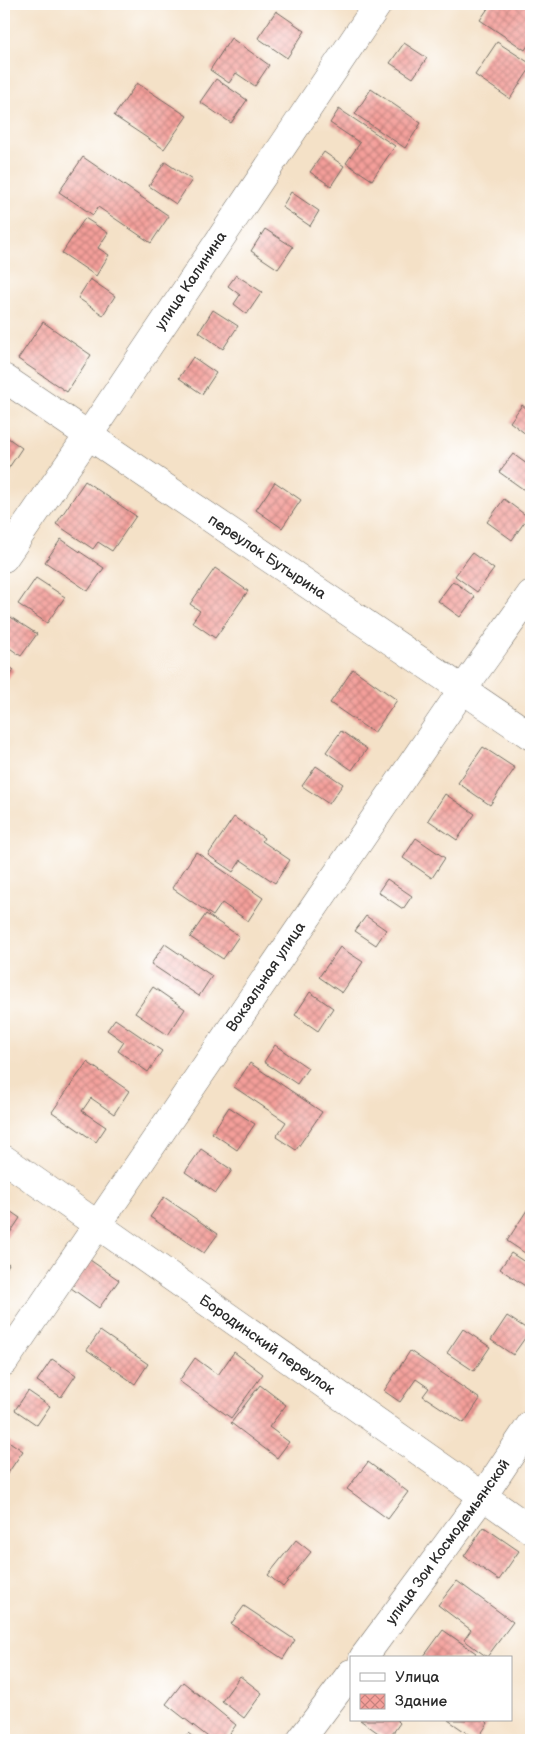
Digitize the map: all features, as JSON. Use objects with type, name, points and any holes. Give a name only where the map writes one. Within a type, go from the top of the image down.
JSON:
[{"type":"street","name":"улица Калинина","points":[[4,558],[378,4]]},
{"type":"street","name":"переулок Бутырина","points":[[4,378],[531,736]]},
{"type":"street","name":"Вокзальная улица","points":[[4,1362],[463,689],[531,594]]},
{"type":"street","name":"Бородинский переулок","points":[[4,1159],[531,1530]]},
{"type":"street","name":"улица Зои Космодемьянской","points":[[364,1656],[483,1496],[531,1424]]},
{"type":"street","points":[[301,1740],[350,1674]]},
{"type":"building","points":[[491,4],[525,4],[531,8],[531,41],[525,50],[480,20]]},
{"type":"building","points":[[276,11],[305,31],[287,58],[258,38]]},
{"type":"building","points":[[231,38],[269,65],[255,86],[236,73],[229,83],[210,70]]},
{"type":"building","points":[[497,42],[531,64],[531,67],[510,99],[475,75]]},
{"type":"building","points":[[404,43],[427,58],[413,78],[390,63]]},
{"type":"building","points":[[216,79],[247,100],[231,123],[200,102]]},
{"type":"building","points":[[137,83],[187,116],[164,149],[114,116]]},
{"type":"building","points":[[371,89],[421,123],[405,148],[355,114]]},
{"type":"building","points":[[339,109],[395,146],[372,180],[346,163],[360,143],[330,123]]},
{"type":"building","points":[[324,152],[344,166],[331,186],[310,172]]},
{"type":"building","points":[[83,157],[169,216],[151,243],[98,207],[93,215],[59,192]]},
{"type":"building","points":[[165,162],[192,180],[176,204],[149,186]]},
{"type":"building","points":[[291,192],[319,211],[310,226],[282,207]]},
{"type":"building","points":[[85,218],[108,233],[98,248],[109,255],[96,276],[62,253]]},
{"type":"building","points":[[265,229],[293,247],[278,269],[251,251]]},
{"type":"building","points":[[236,275],[262,292],[247,314],[234,304],[240,295],[228,286]]},
{"type":"building","points":[[90,279],[115,296],[103,315],[78,298]]},
{"type":"building","points":[[213,310],[238,326],[223,349],[199,332]]},
{"type":"building","points":[[43,322],[91,355],[67,392],[18,359]]},
{"type":"building","points":[[193,357],[216,373],[202,394],[179,378]]},
{"type":"building","points":[[522,405],[531,412],[531,438],[510,422]]},
{"type":"building","points":[[4,435],[22,448],[4,475]]},
{"type":"building","points":[[513,454],[531,467],[530,494],[499,472]]},
{"type":"building","points":[[85,481],[136,516],[112,551],[98,542],[93,549],[56,524]]},
{"type":"building","points":[[275,482],[301,500],[282,528],[256,510]]},
{"type":"building","points":[[504,499],[528,517],[512,540],[487,522]]},
{"type":"building","points":[[61,539],[104,568],[88,591],[45,562]]},
{"type":"building","points":[[472,553],[494,569],[477,592],[455,576]]},
{"type":"building","points":[[215,568],[248,591],[215,638],[192,622],[200,611],[190,604]]},
{"type":"building","points":[[36,578],[65,597],[47,623],[18,604]]},
{"type":"building","points":[[453,581],[475,597],[460,617],[438,601]]},
{"type":"building","points":[[9,616],[37,634],[21,656],[4,644],[4,624]]},
{"type":"building","points":[[4,663],[14,670],[4,685]]},
{"type":"building","points":[[353,669],[397,700],[374,733],[330,703]]},
{"type":"building","points":[[341,731],[367,749],[352,770],[326,752]]},
{"type":"building","points":[[483,747],[515,768],[490,805],[458,783]]},
{"type":"building","points":[[316,766],[343,784],[329,804],[302,786]]},
{"type":"building","points":[[445,794],[475,814],[457,840],[428,820]]},
{"type":"building","points":[[234,817],[264,838],[262,841],[290,860],[275,883],[241,860],[233,872],[208,855]]},
{"type":"building","points":[[416,838],[445,858],[432,878],[403,858]]},
{"type":"building","points":[[196,852],[263,898],[248,921],[222,903],[213,916],[172,888]]},
{"type":"building","points":[[387,879],[412,896],[403,909],[378,892]]},
{"type":"building","points":[[206,914],[239,936],[223,959],[190,937]]},
{"type":"building","points":[[366,916],[386,930],[376,945],[355,931]]},
{"type":"building","points":[[165,944],[212,976],[199,996],[151,964]]},
{"type":"building","points":[[340,947],[363,962],[342,993],[319,977]]},
{"type":"building","points":[[153,987],[185,1009],[168,1035],[135,1013]]},
{"type":"building","points":[[310,992],[333,1008],[318,1031],[295,1015]]},
{"type":"building","points":[[115,1019],[162,1051],[148,1072],[118,1051],[124,1042],[107,1030]]},
{"type":"building","points":[[275,1045],[308,1068],[297,1084],[264,1062]]},
{"type":"building","points":[[87,1062],[129,1091],[114,1114],[91,1098],[82,1111],[106,1127],[96,1142],[52,1112]]},
{"type":"building","points":[[250,1063],[322,1112],[296,1150],[276,1137],[286,1122],[234,1087]]},
{"type":"building","points":[[229,1107],[255,1124],[237,1150],[212,1133]]},
{"type":"building","points":[[201,1149],[232,1170],[216,1193],[185,1172]]},
{"type":"building","points":[[164,1197],[218,1234],[204,1253],[150,1217]]},
{"type":"building","points":[[4,1207],[20,1218],[4,1242]]},
{"type":"building","points":[[527,1210],[531,1213],[531,1250],[528,1255],[507,1241]]},
{"type":"building","points":[[511,1253],[531,1266],[531,1290],[500,1269]]},
{"type":"building","points":[[4,1260],[9,1264],[4,1272]]},
{"type":"building","points":[[90,1260],[119,1280],[99,1308],[71,1288]]},
{"type":"building","points":[[507,1316],[530,1331],[513,1355],[491,1340]]},
{"type":"building","points":[[463,1329],[490,1347],[474,1371],[447,1353]]},
{"type":"building","points":[[100,1331],[148,1364],[135,1384],[87,1350]]},
{"type":"building","points":[[410,1351],[480,1399],[464,1423],[423,1396],[429,1388],[416,1379],[400,1402],[384,1391]]},
{"type":"building","points":[[234,1352],[263,1374],[231,1418],[179,1381],[195,1358],[218,1375]]},
{"type":"building","points":[[52,1359],[76,1375],[61,1397],[37,1381]]},
{"type":"building","points":[[260,1385],[286,1405],[269,1427],[289,1442],[277,1458],[231,1423]]},
{"type":"building","points":[[28,1391],[50,1406],[37,1425],[15,1410]]},
{"type":"building","points":[[4,1438],[23,1451],[6,1476],[4,1474]]},
{"type":"building","points":[[368,1462],[408,1492],[388,1519],[347,1489]]},
{"type":"building","points":[[484,1527],[519,1551],[499,1580],[464,1556]]},
{"type":"building","points":[[296,1540],[311,1552],[283,1587],[268,1575]]},
{"type":"building","points":[[457,1581],[513,1622],[488,1656],[486,1656],[464,1640],[471,1630],[438,1605]]},
{"type":"building","points":[[244,1606],[295,1640],[283,1659],[231,1624]]},
{"type":"building","points":[[443,1630],[476,1653],[474,1656],[424,1656]]},
{"type":"building","points":[[240,1676],[262,1693],[244,1718],[222,1701]]},
{"type":"building","points":[[183,1682],[236,1725],[225,1740],[212,1740],[166,1704]]},
{"type":"building","points":[[363,1722],[399,1722],[388,1740]]},
{"type":"building","points":[[451,1722],[487,1722],[477,1740]]},
{"type":"building","points":[[188,1733],[197,1740],[182,1740]]},
{"type":"building","points":[[333,1736],[340,1740],[330,1740]]}]
